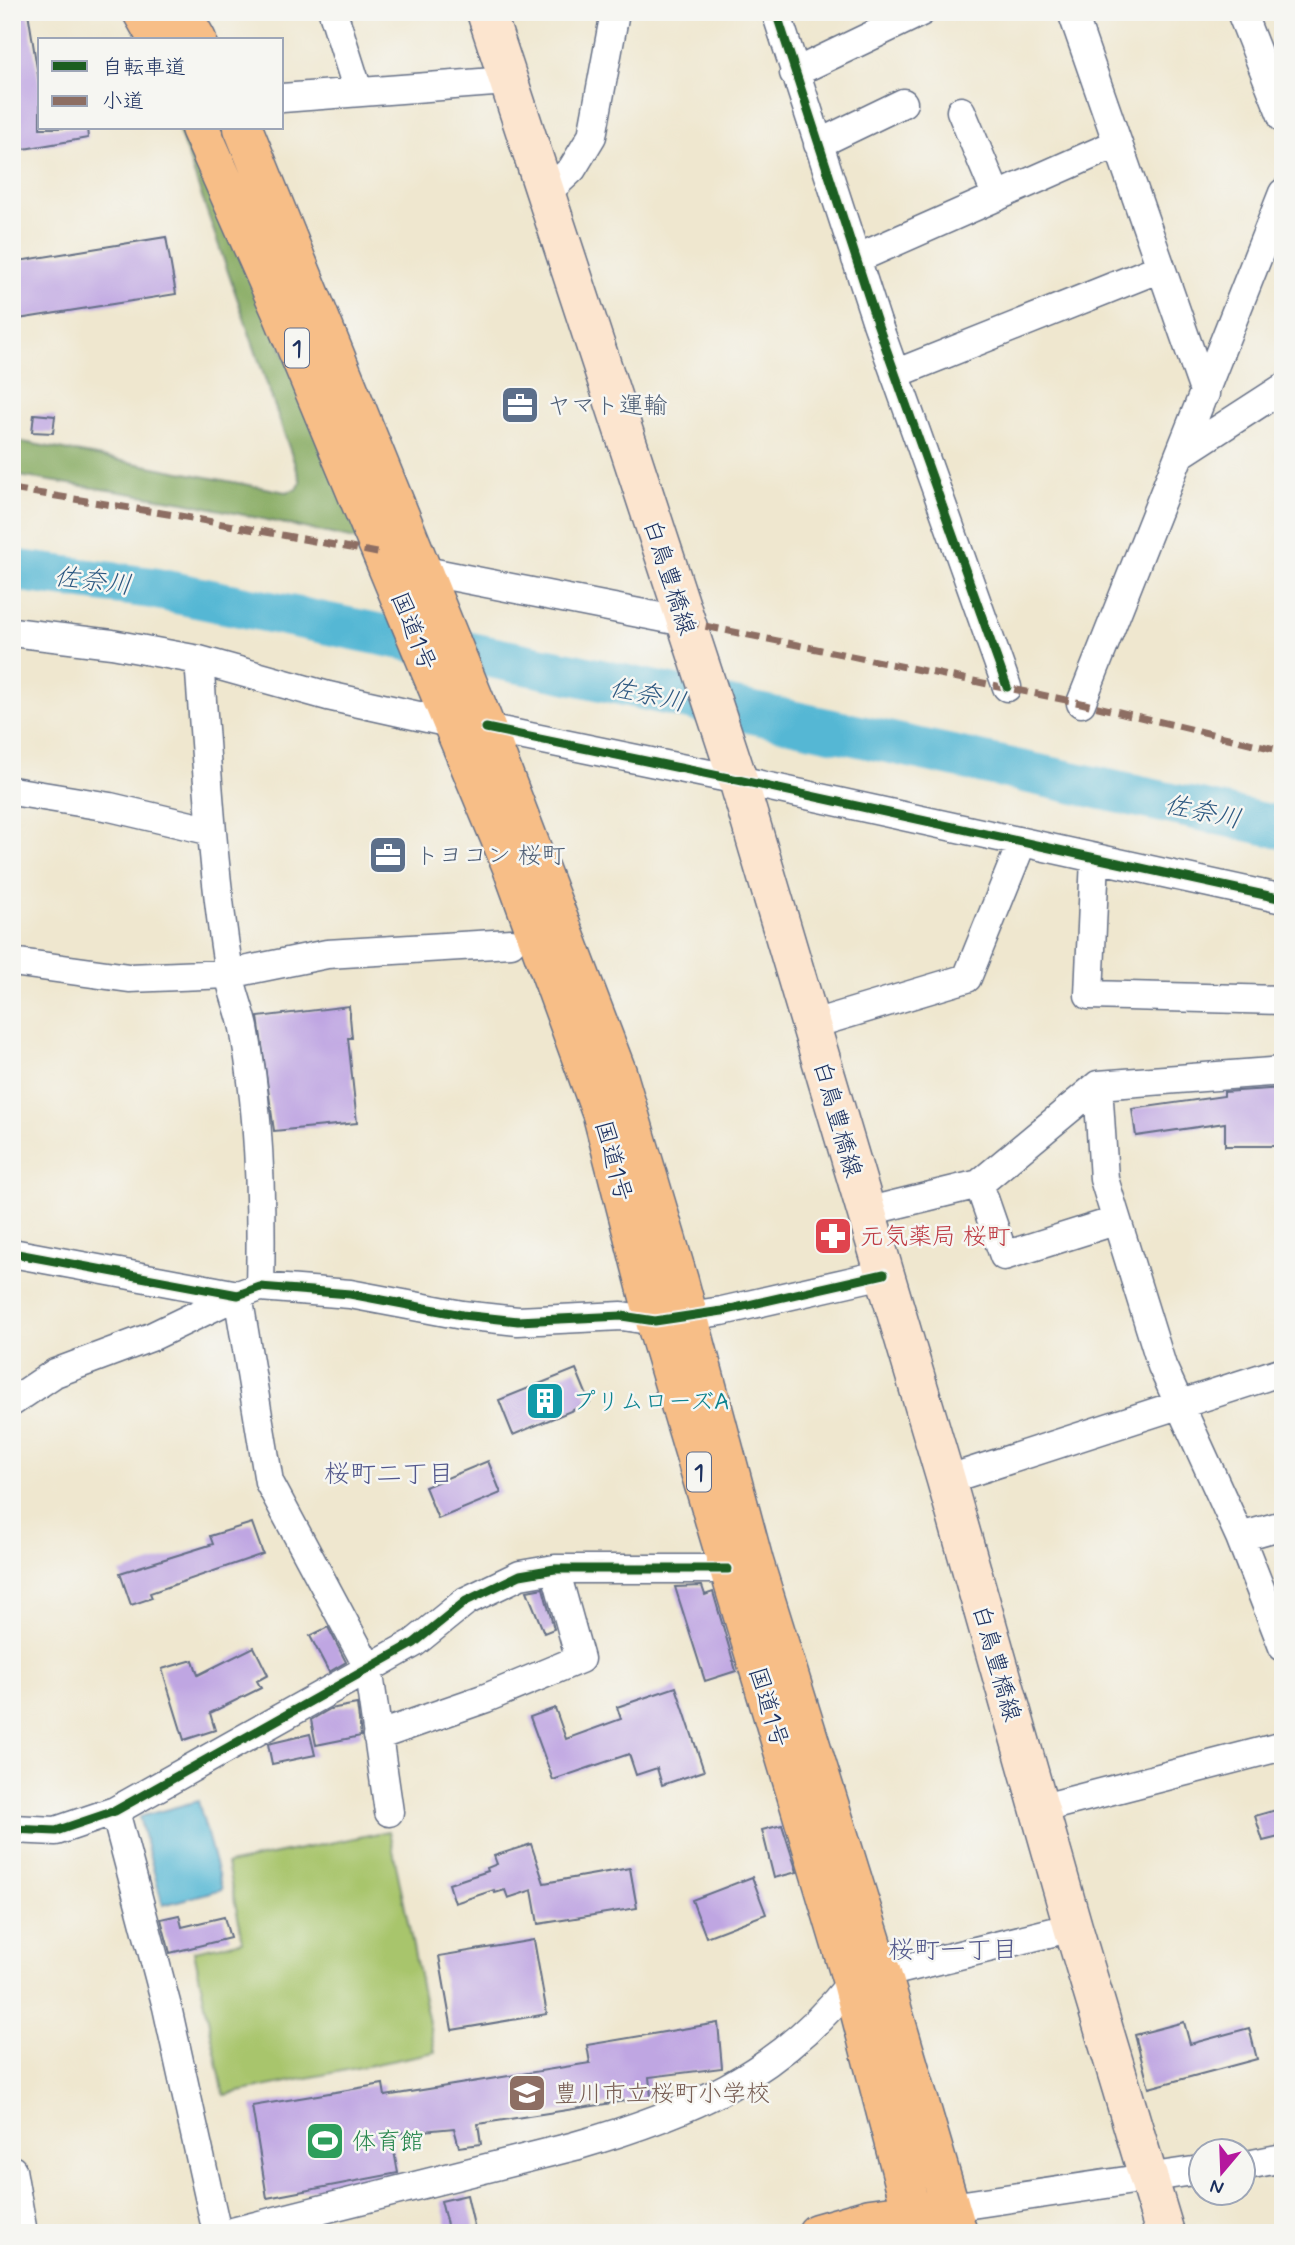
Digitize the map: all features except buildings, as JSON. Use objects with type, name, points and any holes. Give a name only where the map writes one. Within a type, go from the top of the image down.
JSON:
[{"type":"main road","points":[[142,12],[157,38]]},
{"type":"main road","points":[[181,12],[196,38]]},
{"type":"main road","name":"白鳥豊橋線","points":[[486,12],[738,779],[946,1480],[1073,1927],[1166,2233]]},
{"type":"main road","name":"国道1号","points":[[202,130],[405,570]]},
{"type":"main road","name":"国道1号","points":[[244,130],[405,570],[468,726],[617,1072],[728,1569],[867,1978],[955,2220]]},
{"type":"main road","name":"国道1号","points":[[672,1319],[754,1562],[867,1978],[914,2222]]},
{"type":"main road","points":[[817,2233],[955,2220]]},
{"type":"street","points":[[333,12],[358,91]]},
{"type":"street","points":[[544,195],[572,169],[592,136],[615,12]]},
{"type":"street","points":[[776,12],[895,374],[1007,687]]},
{"type":"street","points":[[794,73],[922,12]]},
{"type":"street","points":[[1072,12],[1205,394]]},
{"type":"street","points":[[1241,12],[1283,118]]},
{"type":"street","points":[[284,98],[507,81]]},
{"type":"street","points":[[818,144],[903,103]]},
{"type":"street","points":[[961,111],[998,197]]},
{"type":"street","points":[[856,259],[1116,144]]},
{"type":"street","points":[[1081,703],[1283,193]]},
{"type":"street","points":[[895,374],[1160,268]]},
{"type":"street","points":[[1181,454],[1283,388]]},
{"type":"street","points":[[405,570],[685,622]]},
{"type":"street","points":[[12,632],[112,644],[199,660],[328,696],[738,779],[1283,900]]},
{"type":"street","points":[[199,660],[212,831],[229,974],[244,1028],[257,1139],[262,1215],[249,1291],[269,1482],[368,1667],[389,1812]]},
{"type":"street","points":[[12,791],[110,807],[212,831]]},
{"type":"street","points":[[810,1025],[967,978],[1022,842]]},
{"type":"street","points":[[1095,858],[1089,995],[1283,1000]]},
{"type":"street","points":[[12,962],[129,978],[229,974],[327,954],[511,943]]},
{"type":"street","points":[[865,1212],[979,1184],[1098,1085],[1283,1071]]},
{"type":"street","points":[[1098,1085],[1104,1179],[1162,1366],[1240,1536],[1283,1647]]},
{"type":"street","points":[[979,1184],[1004,1256],[1115,1221]]},
{"type":"street","points":[[12,1253],[249,1291],[350,1294],[463,1315],[518,1321],[622,1316],[672,1319],[884,1274]]},
{"type":"street","points":[[12,1402],[55,1373],[151,1337],[249,1291]]},
{"type":"street","points":[[946,1480],[1283,1371]]},
{"type":"street","points":[[1240,1536],[1283,1525]]},
{"type":"street","points":[[377,1736],[486,1698],[580,1659],[555,1569]]},
{"type":"street","points":[[12,1829],[56,1831],[115,1811],[414,1643],[466,1601],[520,1574],[555,1569],[728,1569]]},
{"type":"street","points":[[1039,1809],[1281,1753]]},
{"type":"street","points":[[115,1811],[167,2007],[217,2233]]},
{"type":"street","points":[[228,2233],[628,2131],[708,2100],[790,2048],[867,1978],[1073,1927]]},
{"type":"street","points":[[1256,2163],[1283,2158]]},
{"type":"street","points":[[12,2170],[23,2233]]},
{"type":"street","points":[[955,2220],[1150,2176],[1186,2172]]},
{"type":"green space","points":[[179,130],[189,130],[364,541],[184,502],[12,475],[12,440],[286,492],[297,489],[301,482]]},
{"type":"green space","points":[[389,1831],[435,2052],[224,2095],[194,1951],[243,1941],[227,1864]]},
{"type":"water","points":[[198,1801],[222,1889],[163,1905],[139,1817]]},
{"type":"waterway","name":"佐奈川","points":[[12,570],[152,588],[569,673],[1283,828]]},
{"type":"marked path","points":[[12,489],[180,516],[383,554]]},
{"type":"marked path","points":[[685,622],[1081,703],[1283,751]]},
{"type":"cycle path","points":[[776,12],[877,323],[1007,687]]},
{"type":"cycle path","points":[[486,728],[1283,899]]},
{"type":"cycle path","points":[[12,1253],[238,1295],[260,1287],[350,1294],[462,1315],[518,1321],[622,1316],[655,1321],[722,1311],[884,1274]]},
{"type":"cycle path","points":[[12,1829],[56,1831],[115,1811],[414,1643],[466,1601],[520,1575],[555,1569],[728,1569]]},
{"type":"place","name":"ヤマト運輸","points":[[520,405]]},
{"type":"place","name":"トヨコン 桜町","points":[[388,855]]},
{"type":"place","name":"元気薬局 桜町","points":[[833,1236]]},
{"type":"place","name":"プリムローズA","points":[[545,1401]]},
{"type":"place","name":"豊川市立桜町小学校","points":[[527,2093]]},
{"type":"place","name":"体育館","points":[[325,2141]]},
{"type":"district","name":"桜町二丁目","points":[[389,1473]]},
{"type":"district","name":"桜町一丁目","points":[[953,1949]]}]
